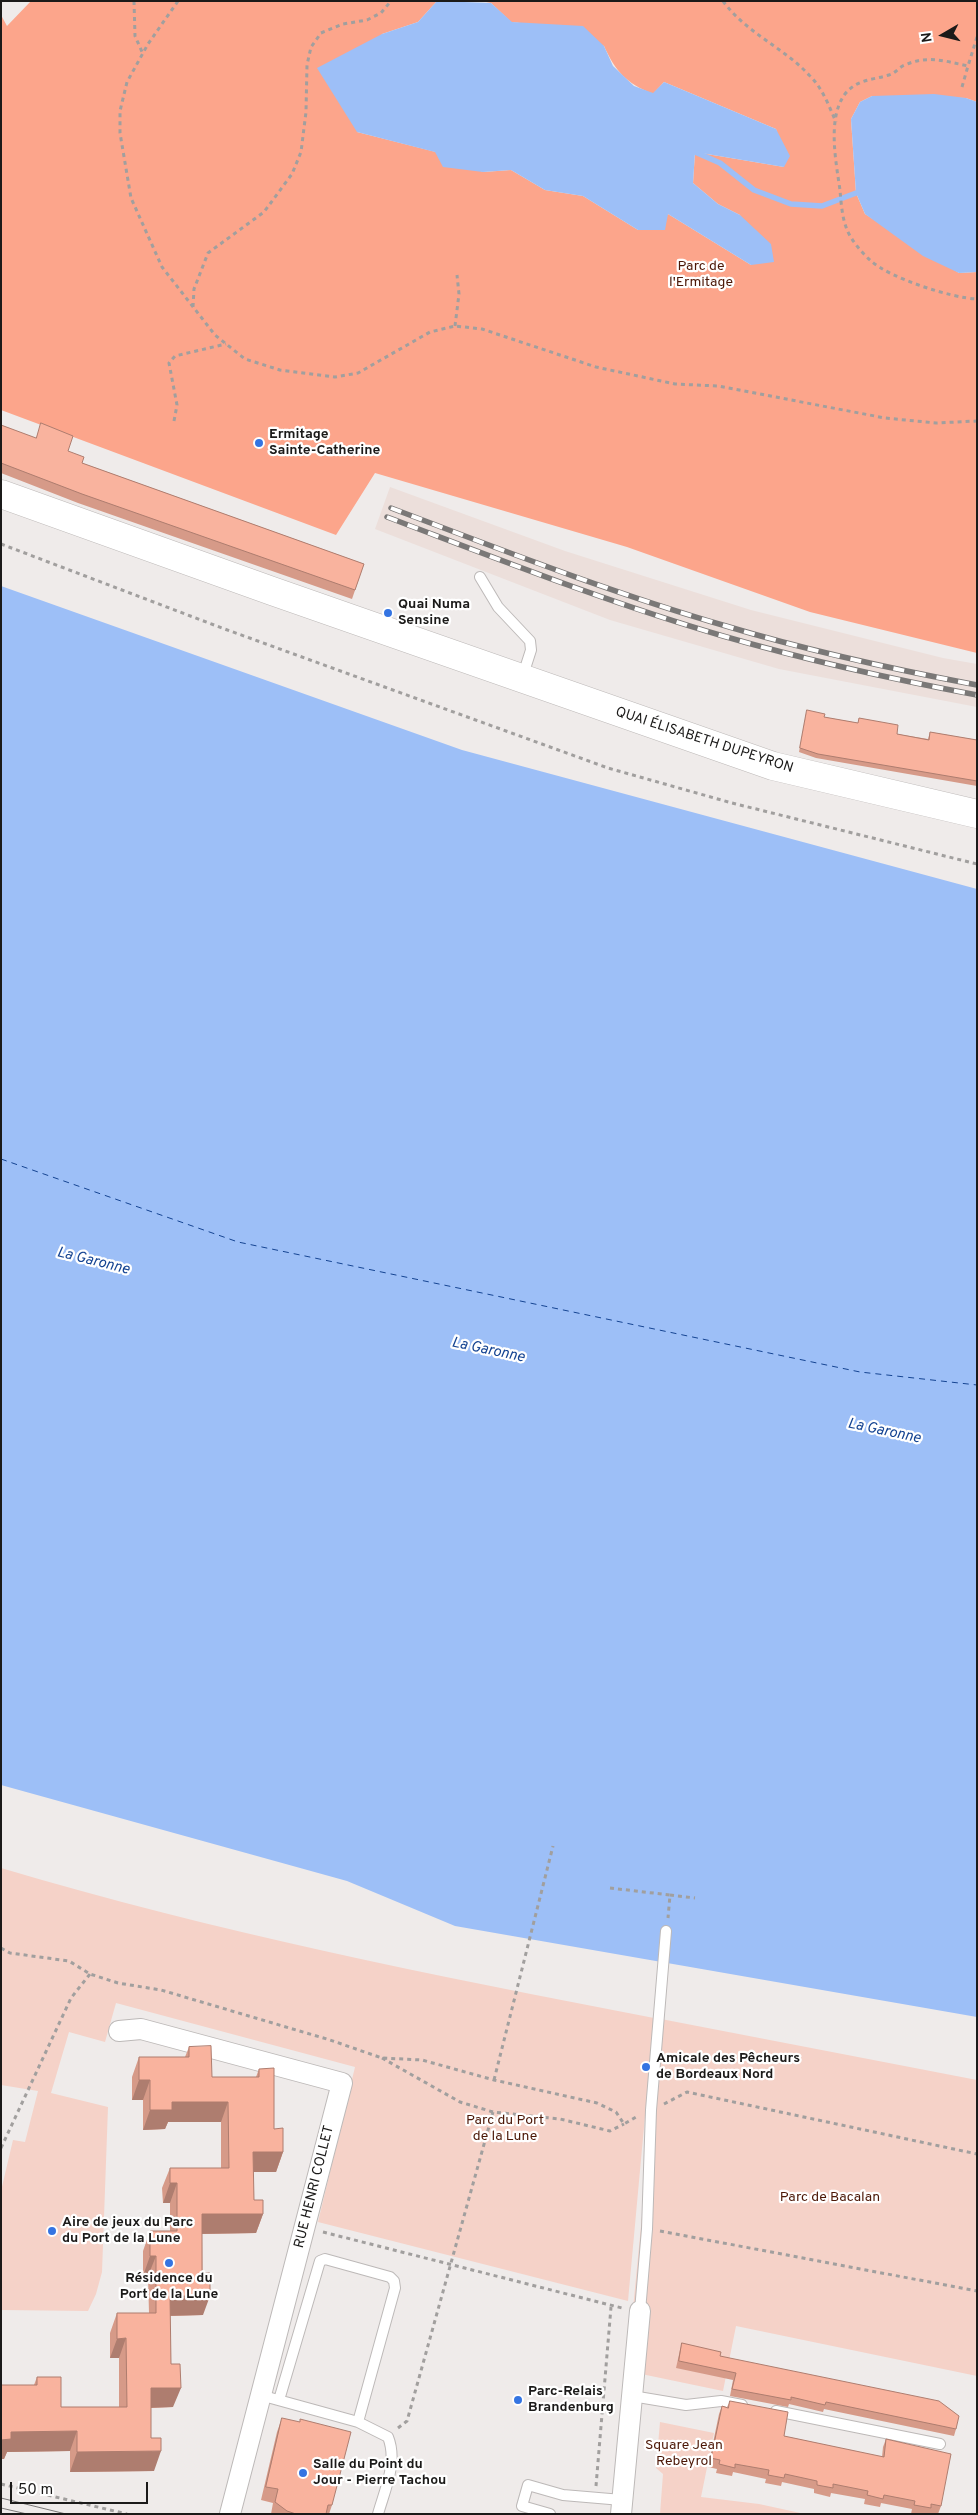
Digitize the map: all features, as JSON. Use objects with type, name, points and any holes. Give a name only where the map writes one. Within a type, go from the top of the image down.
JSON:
[{"type":"main road","points":[[1,494],[522,679]]},
{"type":"main road","name":"QUAI ÉLISABETH DUPEYRON","points":[[522,679],[773,766],[977,814]]},
{"type":"street","name":"RUE HENRI COLLET","points":[[119,2031],[141,2029],[342,2083],[305,2228],[270,2397],[230,2514]]},
{"type":"street","points":[[622,2507],[640,2311]]},
{"type":"lane","points":[[480,577],[498,607],[530,642],[531,650],[522,679]]},
{"type":"lane","points":[[640,2311],[647,2229],[651,2110],[666,1931]]},
{"type":"lane","points":[[358,2422],[395,2288],[394,2281],[390,2277],[325,2259],[318,2264],[270,2397],[358,2422],[388,2437],[394,2450],[392,2466],[378,2514]]},
{"type":"lane","points":[[632,2396],[686,2405],[721,2401],[750,2406]]},
{"type":"lane","points":[[769,2410],[940,2444]]},
{"type":"lane","points":[[550,2514],[522,2506],[528,2485],[563,2495],[595,2498],[622,2507]]},
{"type":"path","points":[[134,1],[135,36],[143,54]]},
{"type":"path","points":[[178,1],[127,82],[120,111],[120,133],[131,198],[162,267],[215,335],[245,359],[280,370],[335,377],[358,373],[430,332],[455,326],[482,329],[596,367],[674,384],[718,386],[885,418],[936,423],[977,421]]},
{"type":"path","points":[[193,307],[194,289],[208,253],[264,212],[292,174],[301,152],[306,112],[307,65],[311,47],[321,33],[343,24],[367,20],[381,13],[391,1]]},
{"type":"path","points":[[724,1],[738,20],[810,76],[827,100],[836,123]]},
{"type":"path","points":[[962,88],[977,37]]},
{"type":"path","points":[[968,66],[932,58],[917,60],[902,66],[888,76],[871,78],[852,86],[839,104],[834,139],[846,227],[852,239],[871,262],[921,286],[977,299]]},
{"type":"path","points":[[455,326],[459,294],[457,275]]},
{"type":"path","points":[[174,421],[177,405],[169,363],[175,356],[227,344]]},
{"type":"path","points":[[1,544],[222,628],[608,768],[732,803],[977,864]]},
{"type":"path","points":[[494,2080],[553,1846]]},
{"type":"path","points":[[610,1888],[695,1898]]},
{"type":"path","points":[[666,1931],[670,1895]]},
{"type":"path","points":[[1,1948],[10,1953],[69,1961],[90,1974],[118,1983],[162,1990],[330,2040],[382,2058],[460,2102],[493,2112],[560,2119],[610,2131],[687,2092],[977,2154]]},
{"type":"path","points":[[1,2148],[71,1998],[90,1974]]},
{"type":"path","points":[[382,2058],[422,2060],[494,2080],[597,2103],[616,2112],[624,2124]]},
{"type":"path","points":[[388,2437],[407,2421],[452,2266],[493,2112]]},
{"type":"path","points":[[305,2228],[611,2307],[640,2311]]},
{"type":"path","points":[[647,2229],[977,2291]]},
{"type":"path","points":[[595,2498],[611,2307]]},
{"type":"path","points":[[1,2484],[127,2514]]},
{"type":"shaded area","points":[[390,487],[565,551],[751,610],[943,658],[977,664],[977,707],[779,669],[610,620],[375,529]]},
{"type":"green space","name":"Parc de l'Ermitage","points":[[31,1],[437,1],[418,22],[382,34],[357,132],[436,152],[483,172],[511,170],[545,190],[583,196],[638,230],[668,214],[751,265],[740,215],[718,204],[693,183],[695,152],[784,167],[776,129],[664,82],[653,94],[636,86],[623,76],[604,46],[538,25],[511,22],[491,3],[481,1],[977,1],[977,102],[966,98],[872,96],[860,102],[851,119],[856,193],[865,214],[959,273],[977,272],[977,653],[810,612],[627,547],[375,473],[336,535],[1,410],[1,15],[7,26]]},
{"type":"green space","name":"Parc du Port de la Lune","points":[[1,1868],[163,1913],[244,1933],[490,1986],[654,2018],[628,2301],[318,2222],[355,2067],[116,2003],[105,2042],[69,2032],[51,2093],[108,2107],[102,2272],[96,2294],[88,2311],[1,2310],[1,2191],[13,2140],[25,2142],[38,2091],[1,2085]]},
{"type":"green space","name":"Parc de Bacalan","points":[[661,2019],[977,2080],[977,2376],[736,2326],[723,2391],[627,2371]]},
{"type":"green space","name":"Square Jean Rebeyrol","points":[[660,2422],[714,2433],[701,2497],[759,2504],[805,2514],[660,2514],[663,2474],[656,2468]]},
{"type":"water","points":[[437,1],[491,3],[512,22],[583,26],[604,46],[613,66],[634,86],[653,93],[664,82],[776,129],[790,156],[784,167],[695,152],[693,183],[718,204],[740,215],[771,244],[774,262],[751,265],[668,214],[665,230],[638,230],[583,196],[545,190],[511,170],[483,172],[443,167],[435,152],[357,132],[317,68],[382,34],[418,22]]},
{"type":"water","points":[[934,94],[966,98],[977,102],[977,272],[959,273],[923,256],[865,214],[856,193],[851,119],[860,102],[872,96]]},
{"type":"water","name":"La Garonne","points":[[1,586],[462,750],[977,889],[977,2017],[455,1926],[347,1881],[1,1785]]},
{"type":"building","points":[[41,423],[73,436],[68,451],[84,457],[82,463],[364,564],[355,590],[82,494],[1,463],[1,425],[36,438]]},
{"type":"building","points":[[807,710],[825,714],[824,717],[858,723],[859,718],[898,725],[897,734],[929,740],[930,732],[977,740],[977,781],[818,754],[800,748]]},
{"type":"building","name":"Résidence du Port de la Lune","points":[[211,2046],[212,2077],[259,2077],[259,2069],[274,2068],[274,2129],[283,2128],[283,2152],[253,2152],[254,2200],[263,2200],[263,2214],[202,2214],[202,2273],[210,2273],[210,2296],[170,2296],[171,2364],[180,2364],[181,2388],[151,2388],[151,2438],[161,2438],[161,2451],[77,2452],[77,2431],[11,2432],[11,2439],[1,2440],[1,2385],[37,2385],[37,2377],[61,2377],[61,2407],[127,2407],[126,2338],[117,2339],[117,2313],[156,2313],[156,2256],[150,2256],[150,2231],[177,2231],[177,2183],[170,2183],[170,2168],[229,2168],[228,2102],[172,2102],[172,2110],[150,2110],[150,2080],[139,2080],[139,2057],[189,2057],[189,2047]]},
{"type":"building","points":[[682,2343],[721,2352],[720,2356],[939,2401],[959,2416],[956,2429],[826,2402],[825,2405],[791,2397],[791,2400],[732,2389],[736,2373],[679,2361]]},
{"type":"building","points":[[730,2401],[788,2412],[784,2436],[884,2457],[886,2439],[951,2454],[941,2506],[931,2504],[931,2508],[914,2505],[915,2501],[884,2495],[883,2499],[867,2495],[868,2491],[833,2484],[833,2488],[817,2485],[817,2481],[785,2474],[784,2478],[768,2475],[769,2470],[735,2464],[735,2468],[719,2464],[720,2460],[711,2458],[722,2406],[728,2408]]},
{"type":"building","name":"Salle du Point du Jour - Pierre Tachou","points":[[282,2418],[300,2422],[300,2419],[351,2432],[332,2505],[328,2505],[326,2514],[296,2514],[287,2511],[275,2502],[278,2489],[266,2487]]},
{"type":"waterway","points":[[695,152],[720,163],[754,190],[791,204],[822,206],[856,193]]},
{"type":"ferry route","points":[[1,1159],[238,1242],[860,1372],[977,1385]]},
{"type":"tram line","points":[[1,2498],[66,2514]]},
{"type":"tram line","points":[[1,2508],[27,2514]]},
{"type":"railway","points":[[391,508],[557,570],[683,613],[819,651],[977,685]]},
{"type":"railway","points":[[387,517],[596,595],[723,636],[849,669],[977,695]]},
{"type":"place","name":"Ermitage Sainte-Catherine","points":[[259,443]]},
{"type":"place","name":"Quai Numa Sensine","points":[[388,613]]},
{"type":"place","name":"Amicale des Pêcheurs de Bordeaux Nord","points":[[646,2067]]},
{"type":"place","name":"Aire de jeux du Parc du Port de la Lune","points":[[52,2231]]},
{"type":"place","name":"Résidence du Port de la Lune","points":[[169,2263]]},
{"type":"place","name":"Parc-Relais Brandenburg","points":[[518,2400]]},
{"type":"place","name":"Salle du Point du Jour - Pierre Tachou","points":[[303,2473]]}]
